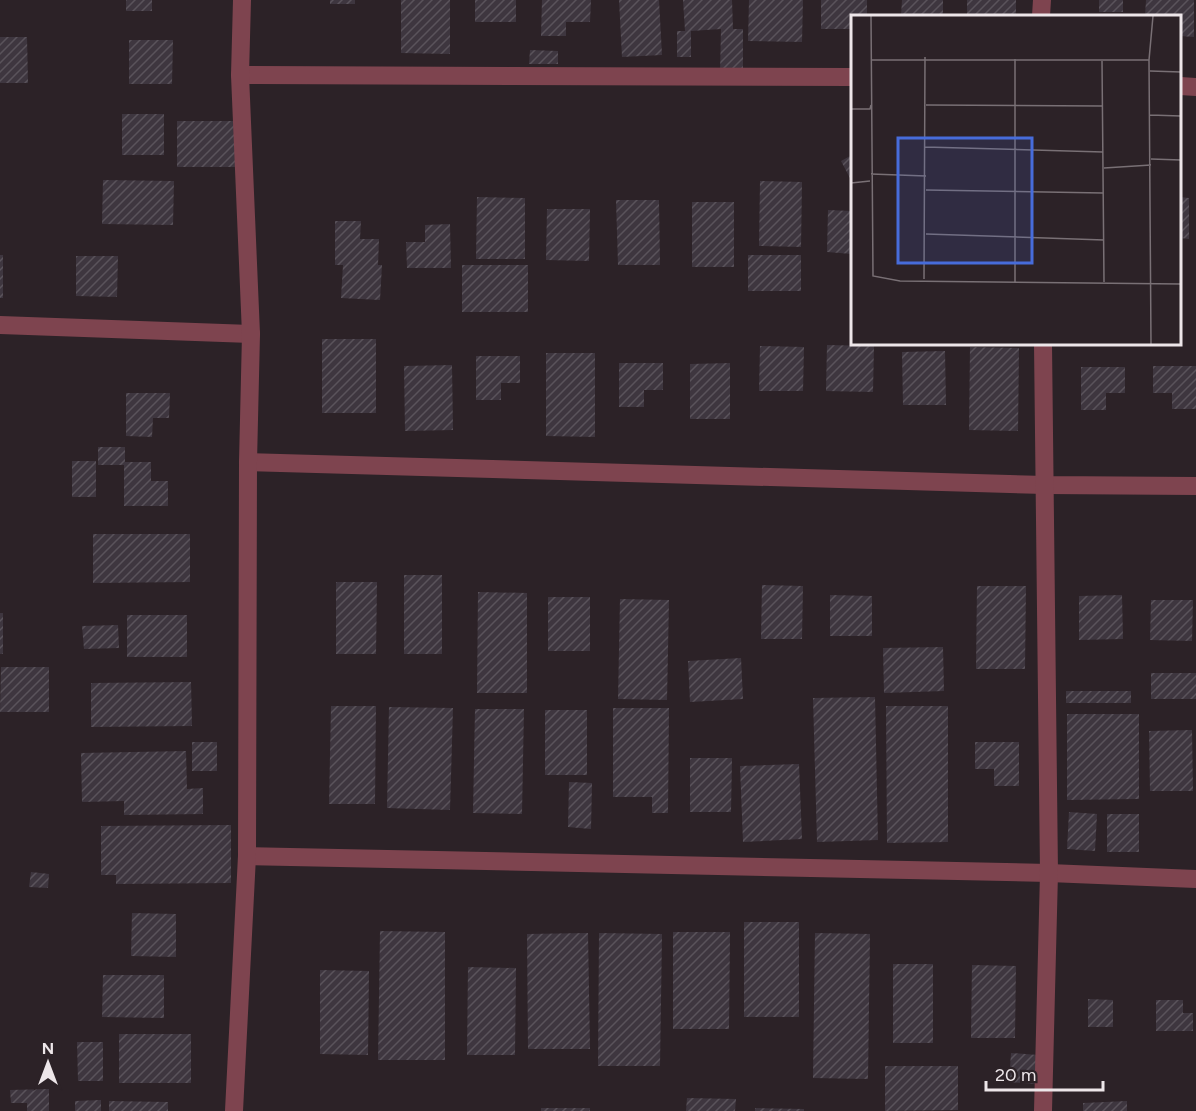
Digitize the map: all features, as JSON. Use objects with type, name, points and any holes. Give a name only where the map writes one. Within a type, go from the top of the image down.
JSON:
[{"type":"street","points":[[234,1111],[247,856],[248,462],[251,334],[240,75],[242,0]]},
{"type":"street","points":[[1041,15],[1042,0]]},
{"type":"street","points":[[240,75],[851,77]]},
{"type":"street","points":[[1181,86],[1196,87]]},
{"type":"street","points":[[0,325],[251,334]]},
{"type":"street","points":[[1043,345],[1050,873],[1043,1111]]},
{"type":"street","points":[[248,462],[1045,485],[1196,486]]},
{"type":"street","points":[[247,856],[1050,873],[1196,879]]},
{"type":"building","points":[[126,0],[152,0],[152,11],[126,11]]},
{"type":"building","points":[[330,0],[355,0],[355,4],[330,4]]},
{"type":"building","points":[[401,0],[450,0],[450,54],[401,53]]},
{"type":"building","points":[[475,0],[516,0],[516,22],[475,22]]},
{"type":"building","points":[[542,0],[591,0],[590,22],[566,22],[566,36],[541,36]]},
{"type":"building","points":[[619,0],[659,0],[662,55],[622,57]]},
{"type":"building","points":[[683,0],[732,0],[733,29],[743,29],[743,73],[720,73],[721,29],[691,31],[691,57],[677,57],[677,31],[685,31]]},
{"type":"building","points":[[749,0],[803,0],[802,42],[748,41]]},
{"type":"building","points":[[821,0],[867,0],[867,15],[851,15],[851,29],[821,29]]},
{"type":"building","points":[[902,0],[943,0],[943,15],[901,15]]},
{"type":"building","points":[[967,0],[1016,0],[1016,15],[967,15]]},
{"type":"building","points":[[1099,0],[1123,0],[1123,12],[1099,12]]},
{"type":"building","points":[[1146,0],[1194,0],[1194,37],[1181,36],[1181,15],[1145,15]]},
{"type":"building","points":[[0,37],[27,37],[28,83],[0,83]]},
{"type":"building","points":[[129,40],[173,40],[172,84],[129,84]]},
{"type":"building","points":[[530,50],[558,51],[558,64],[529,64]]},
{"type":"building","points":[[122,114],[164,114],[164,155],[122,155]]},
{"type":"building","points":[[177,121],[236,121],[236,167],[177,167]]},
{"type":"building","points":[[851,156],[851,180],[841,161]]},
{"type":"building","points":[[103,180],[174,181],[173,225],[102,224]]},
{"type":"building","points":[[760,181],[802,182],[801,247],[759,246]]},
{"type":"building","points":[[477,197],[525,198],[525,259],[476,259]]},
{"type":"building","points":[[1181,197],[1189,198],[1189,239],[1181,238]]},
{"type":"building","points":[[616,200],[659,200],[660,265],[618,265]]},
{"type":"building","points":[[692,202],[734,202],[734,267],[692,267]]},
{"type":"building","points":[[547,209],[590,209],[589,261],[546,260]]},
{"type":"building","points":[[828,210],[851,211],[851,254],[827,252]]},
{"type":"building","points":[[335,221],[361,221],[360,239],[379,239],[378,265],[382,265],[380,300],[341,298],[343,265],[335,265]]},
{"type":"building","points":[[450,224],[451,268],[407,268],[406,242],[425,242],[425,225]]},
{"type":"building","points":[[0,255],[3,255],[3,298],[0,298]]},
{"type":"building","points":[[748,255],[801,255],[801,291],[748,291]]},
{"type":"building","points":[[76,256],[118,256],[117,297],[76,296]]},
{"type":"building","points":[[462,265],[528,265],[528,312],[462,312]]},
{"type":"building","points":[[322,339],[376,339],[376,413],[322,413]]},
{"type":"building","points":[[827,345],[874,346],[873,392],[826,391]]},
{"type":"building","points":[[760,346],[804,347],[803,391],[759,391]]},
{"type":"building","points":[[970,347],[1019,348],[1018,431],[969,430]]},
{"type":"building","points":[[945,351],[946,405],[903,405],[902,352]]},
{"type":"building","points":[[546,353],[595,353],[595,437],[546,436]]},
{"type":"building","points":[[476,356],[520,356],[520,383],[501,383],[501,400],[476,400]]},
{"type":"building","points":[[619,363],[663,363],[663,390],[644,390],[644,407],[619,407]]},
{"type":"building","points":[[730,363],[730,419],[690,419],[690,364]]},
{"type":"building","points":[[452,365],[453,430],[405,431],[404,366]]},
{"type":"building","points":[[1153,366],[1196,366],[1196,409],[1172,409],[1172,393],[1153,393]]},
{"type":"building","points":[[1081,367],[1125,367],[1125,393],[1106,393],[1106,410],[1081,410]]},
{"type":"building","points":[[126,393],[170,393],[169,418],[153,418],[152,437],[126,436]]},
{"type":"building","points":[[98,447],[125,447],[125,462],[151,462],[151,481],[168,481],[168,506],[124,506],[124,465],[98,465]]},
{"type":"building","points":[[72,461],[96,461],[96,497],[72,497]]},
{"type":"building","points":[[93,534],[190,534],[190,582],[93,583]]},
{"type":"building","points":[[404,575],[442,575],[442,654],[404,654]]},
{"type":"building","points":[[336,582],[377,582],[376,654],[336,654]]},
{"type":"building","points":[[762,585],[803,586],[802,639],[761,639]]},
{"type":"building","points":[[977,586],[1026,586],[1025,669],[976,669]]},
{"type":"building","points":[[478,592],[527,593],[527,693],[477,693]]},
{"type":"building","points":[[830,595],[872,596],[872,636],[830,636]]},
{"type":"building","points":[[1122,595],[1123,639],[1079,640],[1079,596]]},
{"type":"building","points":[[548,597],[590,597],[590,651],[548,651]]},
{"type":"building","points":[[620,599],[669,600],[667,700],[618,699]]},
{"type":"building","points":[[1151,600],[1193,600],[1192,641],[1150,640]]},
{"type":"building","points":[[0,613],[3,613],[3,654],[0,654]]},
{"type":"building","points":[[127,615],[187,615],[187,657],[127,657]]},
{"type":"building","points":[[118,625],[119,648],[84,649],[82,626]]},
{"type":"building","points":[[943,647],[944,691],[884,693],[883,648]]},
{"type":"building","points":[[741,658],[743,699],[690,702],[688,661]]},
{"type":"building","points":[[1,667],[49,667],[49,712],[0,712]]},
{"type":"building","points":[[1151,673],[1196,673],[1196,699],[1151,699]]},
{"type":"building","points":[[191,682],[192,726],[91,727],[91,683]]},
{"type":"building","points":[[1066,691],[1131,691],[1131,703],[1066,703]]},
{"type":"building","points":[[875,697],[878,840],[817,842],[813,698]]},
{"type":"building","points":[[331,706],[376,706],[375,804],[329,804]]},
{"type":"building","points":[[886,706],[948,706],[948,842],[887,843]]},
{"type":"building","points":[[389,707],[453,708],[450,810],[387,808]]},
{"type":"building","points":[[613,708],[669,708],[668,813],[652,813],[652,797],[613,797]]},
{"type":"building","points":[[475,709],[524,709],[522,814],[473,813]]},
{"type":"building","points":[[545,710],[587,710],[587,775],[545,775]]},
{"type":"building","points":[[1067,714],[1139,714],[1139,799],[1067,800]]},
{"type":"building","points":[[1192,730],[1193,791],[1150,791],[1149,731]]},
{"type":"building","points":[[192,742],[217,742],[217,771],[192,771]]},
{"type":"building","points":[[975,742],[1019,742],[1019,786],[994,786],[994,769],[975,769]]},
{"type":"building","points":[[186,751],[187,789],[203,788],[203,814],[124,815],[124,801],[82,802],[81,753]]},
{"type":"building","points":[[690,758],[732,758],[731,812],[690,812]]},
{"type":"building","points":[[799,764],[802,839],[743,842],[740,766]]},
{"type":"building","points":[[569,782],[592,783],[591,829],[568,827]]},
{"type":"building","points":[[1069,812],[1097,814],[1095,851],[1067,849]]},
{"type":"building","points":[[1107,814],[1139,814],[1139,852],[1107,852]]},
{"type":"building","points":[[231,825],[231,883],[116,884],[116,875],[101,875],[101,826]]},
{"type":"building","points":[[31,872],[49,874],[48,888],[29,887]]},
{"type":"building","points":[[132,913],[176,914],[176,957],[131,956]]},
{"type":"building","points":[[744,922],[799,922],[799,1017],[744,1017]]},
{"type":"building","points":[[380,931],[445,932],[445,1060],[378,1060]]},
{"type":"building","points":[[673,932],[730,932],[729,1029],[673,1029]]},
{"type":"building","points":[[588,933],[590,1049],[528,1049],[527,934]]},
{"type":"building","points":[[599,933],[662,934],[660,1066],[598,1066]]},
{"type":"building","points":[[815,933],[870,934],[868,1079],[813,1078]]},
{"type":"building","points":[[893,964],[933,964],[933,1043],[893,1043]]},
{"type":"building","points":[[972,965],[1016,966],[1015,1038],[971,1038]]},
{"type":"building","points":[[468,967],[516,968],[515,1055],[467,1055]]},
{"type":"building","points":[[320,970],[369,971],[368,1055],[320,1054]]},
{"type":"building","points":[[103,975],[164,975],[164,1018],[102,1017]]},
{"type":"building","points":[[1088,999],[1113,1000],[1113,1027],[1088,1027]]},
{"type":"building","points":[[1156,1000],[1183,1000],[1183,1013],[1193,1013],[1193,1031],[1156,1031]]},
{"type":"building","points":[[119,1034],[191,1034],[191,1083],[119,1083]]},
{"type":"building","points":[[77,1042],[103,1042],[103,1081],[78,1081]]},
{"type":"building","points":[[1011,1053],[1038,1055],[1036,1084],[1009,1082]]},
{"type":"building","points":[[885,1066],[958,1066],[958,1110],[885,1111]]},
{"type":"building","points":[[49,1089],[49,1111],[27,1111],[27,1103],[11,1103],[10,1090]]},
{"type":"building","points":[[687,1098],[736,1099],[735,1111],[686,1111]]},
{"type":"building","points":[[101,1100],[101,1111],[75,1111],[75,1101]]},
{"type":"building","points":[[109,1101],[168,1102],[168,1111],[109,1111]]},
{"type":"building","points":[[1127,1101],[1127,1111],[1083,1111],[1083,1103]]},
{"type":"building","points":[[541,1108],[590,1108],[590,1111],[541,1111]]},
{"type":"building","points":[[755,1108],[804,1109],[804,1111],[755,1111]]}]
